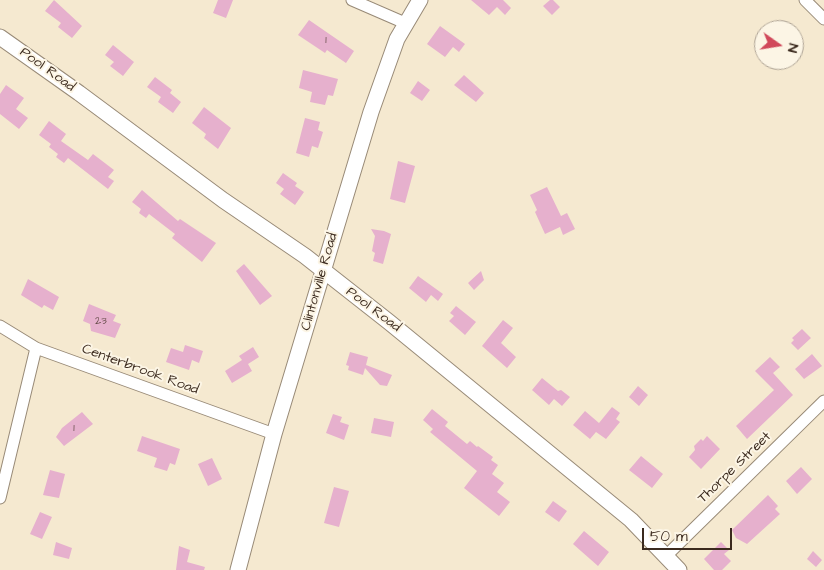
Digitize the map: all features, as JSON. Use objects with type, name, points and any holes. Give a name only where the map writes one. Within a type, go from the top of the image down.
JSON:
[{"type":"street","points":[[352,0],[405,23]]},
{"type":"street","name":"Clintonville Road","points":[[238,570],[274,434],[384,70],[405,23],[420,0]]},
{"type":"street","points":[[805,0],[824,19]]},
{"type":"street","name":"Pool Road","points":[[0,37],[28,55],[223,200],[305,256],[430,354],[631,520],[667,555],[679,570]]},
{"type":"street","name":"Centerbrook Road","points":[[0,326],[36,348],[274,434]]},
{"type":"street","points":[[0,498],[36,348]]},
{"type":"street","name":"Thorpe Street","points":[[667,555],[824,401]]},
{"type":"building","points":[[54,0],[82,26],[72,38],[58,27],[61,23],[45,11]]},
{"type":"building","points":[[218,0],[233,0],[226,18],[213,13]]},
{"type":"building","points":[[471,0],[503,0],[511,8],[505,15],[497,7],[489,15]]},
{"type":"building","points":[[550,0],[553,0],[560,7],[552,15],[543,6]]},
{"type":"building","points":[[309,20],[354,51],[346,63],[327,50],[325,53],[298,35]]},
{"type":"building","points":[[440,26],[465,44],[459,52],[453,47],[445,57],[427,44]]},
{"type":"building","points":[[113,45],[134,62],[123,76],[110,66],[114,62],[105,55]]},
{"type":"building","points":[[303,70],[338,79],[333,96],[328,95],[325,105],[310,102],[312,92],[299,88]]},
{"type":"building","points":[[464,75],[484,93],[476,102],[454,85]]},
{"type":"building","points":[[155,77],[172,90],[170,93],[181,102],[173,113],[158,102],[161,97],[147,87]]},
{"type":"building","points":[[418,81],[430,90],[422,101],[410,93]]},
{"type":"building","points":[[6,85],[24,98],[16,109],[28,118],[19,129],[0,114],[0,94]]},
{"type":"building","points":[[204,107],[231,128],[218,149],[204,138],[206,134],[192,123]]},
{"type":"building","points":[[305,118],[320,122],[318,130],[323,132],[318,148],[312,146],[309,157],[296,153]]},
{"type":"building","points":[[49,121],[66,134],[61,141],[88,160],[93,154],[114,170],[108,177],[114,181],[108,189],[68,158],[64,163],[56,157],[58,154],[49,147],[51,144],[39,135]]},
{"type":"building","points":[[398,161],[415,166],[405,203],[390,199]]},
{"type":"building","points":[[283,173],[297,183],[295,186],[304,192],[295,205],[280,194],[284,189],[276,183]]},
{"type":"building","points":[[547,187],[561,216],[567,213],[575,229],[563,235],[560,227],[545,234],[535,212],[537,210],[530,195]]},
{"type":"building","points":[[142,190],[178,221],[180,219],[216,243],[202,262],[172,238],[175,234],[149,214],[146,218],[139,213],[141,209],[132,202]]},
{"type":"building","points":[[371,229],[391,234],[383,264],[373,261],[375,253],[372,251],[375,236]]},
{"type":"building","points":[[244,264],[272,296],[260,305],[236,271]]},
{"type":"building","points":[[481,271],[484,280],[474,290],[468,283]]},
{"type":"building","points":[[418,276],[443,294],[438,301],[431,295],[426,302],[409,288]]},
{"type":"building","points":[[28,279],[59,297],[53,310],[44,305],[42,308],[21,295]]},
{"type":"building","points":[[89,304],[116,315],[113,321],[121,324],[115,338],[91,331],[90,324],[83,321]]},
{"type":"building","points":[[456,306],[476,322],[465,335],[449,321],[454,316],[450,313]]},
{"type":"building","points":[[503,320],[513,328],[501,343],[516,357],[507,368],[482,346]]},
{"type":"building","points":[[802,329],[811,338],[798,350],[791,343],[794,340],[792,338]]},
{"type":"building","points":[[185,345],[203,351],[199,363],[192,360],[189,370],[166,362],[171,348],[183,352]]},
{"type":"building","points":[[253,347],[259,357],[248,364],[252,371],[232,383],[225,371],[242,360],[239,356]]},
{"type":"building","points":[[350,352],[368,357],[366,365],[392,375],[387,386],[380,385],[365,368],[363,375],[348,370],[349,366],[346,365]]},
{"type":"building","points":[[812,354],[822,366],[804,379],[795,369]]},
{"type":"building","points":[[770,357],[780,367],[773,373],[793,395],[747,439],[736,426],[774,390],[755,371]]},
{"type":"building","points":[[542,378],[558,391],[561,390],[570,397],[562,406],[554,399],[549,405],[532,390]]},
{"type":"building","points":[[638,386],[648,395],[639,406],[629,397]]},
{"type":"building","points":[[612,407],[620,413],[616,419],[620,422],[606,439],[596,432],[590,439],[573,425],[585,411],[599,423]]},
{"type":"building","points":[[432,409],[448,422],[445,426],[467,444],[470,441],[493,457],[491,460],[498,465],[492,474],[504,483],[497,492],[510,502],[499,516],[464,488],[477,471],[430,432],[433,429],[423,420]]},
{"type":"building","points":[[82,412],[93,424],[64,446],[56,437],[62,428]]},
{"type":"building","points":[[333,414],[342,417],[340,422],[349,425],[344,440],[326,433]]},
{"type":"building","points":[[374,418],[394,422],[391,437],[371,433]]},
{"type":"building","points":[[142,436],[180,449],[175,465],[170,463],[167,471],[154,467],[157,458],[137,451]]},
{"type":"building","points":[[707,436],[720,449],[701,469],[689,457],[695,450],[694,446],[701,439],[703,441]]},
{"type":"building","points":[[641,456],[663,474],[652,488],[629,470]]},
{"type":"building","points":[[212,458],[222,479],[208,486],[198,464]]},
{"type":"building","points":[[801,467],[812,479],[797,494],[786,481]]},
{"type":"building","points":[[50,470],[65,474],[59,498],[43,495]]},
{"type":"building","points":[[334,487],[349,491],[339,527],[324,523]]},
{"type":"building","points":[[768,495],[778,506],[775,509],[780,514],[747,544],[736,538],[732,530]]},
{"type":"building","points":[[553,501],[567,511],[559,522],[545,512]]},
{"type":"building","points":[[40,512],[52,517],[42,539],[30,534]]},
{"type":"building","points":[[584,531],[609,552],[598,566],[573,544]]},
{"type":"building","points":[[56,542],[72,548],[69,559],[53,555]]},
{"type":"building","points":[[721,542],[729,550],[724,554],[731,561],[722,570],[714,570],[704,559]]},
{"type":"building","points":[[179,546],[190,550],[187,562],[205,567],[204,570],[176,570]]},
{"type":"building","points":[[813,551],[822,560],[816,567],[807,559]]}]
